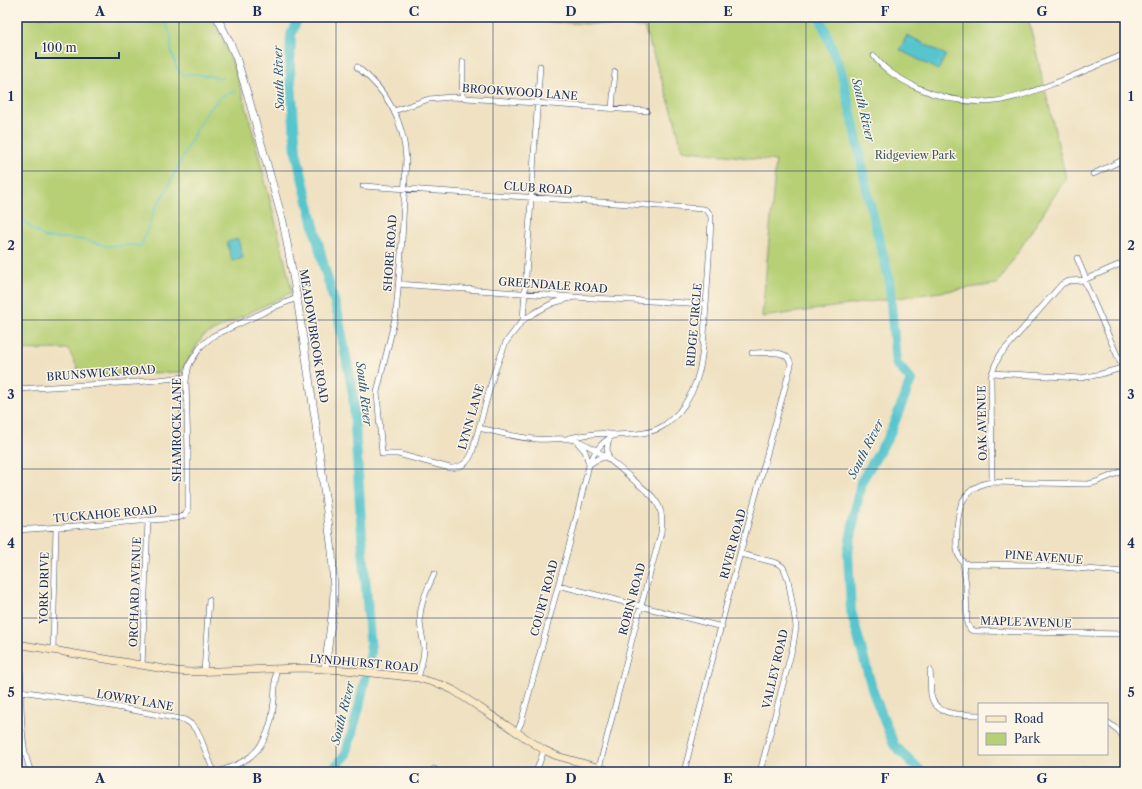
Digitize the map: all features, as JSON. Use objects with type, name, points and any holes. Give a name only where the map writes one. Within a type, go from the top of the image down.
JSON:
[{"type":"main road","name":"LYNDHURST ROAD","points":[[19,644],[176,671],[204,672],[325,668],[418,678],[453,690],[516,733],[544,750],[557,756],[615,772]]},
{"type":"street","name":"MEADOWBROOK ROAD","points":[[217,17],[236,57],[248,96],[283,222],[297,298],[315,418],[332,551],[334,592],[333,609],[325,668]]},
{"type":"street","points":[[874,56],[887,70],[920,89],[962,101],[996,101],[1022,95],[1044,87],[1125,54]]},
{"type":"street","points":[[462,98],[463,62]]},
{"type":"street","points":[[523,320],[540,66]]},
{"type":"street","name":"SHORE ROAD","points":[[357,67],[381,90],[394,111],[400,126],[406,150],[405,189],[396,314],[377,392],[382,454]]},
{"type":"street","points":[[612,109],[615,72]]},
{"type":"street","name":"BROOKWOOD LANE","points":[[394,111],[429,99],[445,97],[647,111]]},
{"type":"street","points":[[1094,174],[1125,160]]},
{"type":"street","name":"CLUB ROAD","points":[[363,186],[704,209],[710,213]]},
{"type":"street","name":"RIDGE CIRCLE","points":[[565,439],[578,436],[610,433],[613,436],[656,430],[668,423],[684,406],[691,394],[700,371],[702,360],[711,217],[710,213]]},
{"type":"street","points":[[992,373],[1081,378],[1124,369],[1085,280],[1077,258]]},
{"type":"street","name":"OAK AVENUE","points":[[992,482],[991,386],[994,365],[1000,355],[1057,288],[1064,282],[1085,280],[1125,262]]},
{"type":"street","name":"GREENDALE ROAD","points":[[398,284],[524,294],[706,304]]},
{"type":"street","name":"LYNN LANE","points":[[382,454],[398,454],[450,468],[459,467],[468,461],[471,456],[494,373],[506,342],[523,320],[553,303],[574,297]]},
{"type":"street","name":"SHAMROCK LANE","points":[[188,506],[186,377],[193,356],[207,340],[213,336],[267,310],[297,298]]},
{"type":"street","name":"RIVER ROAD","points":[[684,772],[722,627],[728,598],[791,365],[787,356],[780,353],[752,353]]},
{"type":"street","name":"BRUNSWICK ROAD","points":[[17,389],[137,382],[186,377]]},
{"type":"street","name":"RIDGE CIRCLE","points":[[479,428],[534,439],[565,439],[576,441],[596,451]]},
{"type":"street","points":[[596,451],[601,444],[613,436]]},
{"type":"street","points":[[612,462],[608,456],[607,449],[608,441],[613,436]]},
{"type":"street","points":[[576,441],[585,451],[589,466]]},
{"type":"street","name":"ROBIN ROAD","points":[[596,451],[612,462],[654,498],[658,503],[662,520],[661,533],[599,768]]},
{"type":"street","name":"COURT ROAD","points":[[516,733],[521,723],[589,466],[596,451]]},
{"type":"street","points":[[589,466],[595,461],[605,457]]},
{"type":"street","points":[[963,562],[958,556],[956,542],[960,507],[964,498],[971,490],[983,483],[1088,484],[1125,470]]},
{"type":"street","name":"TUCKAHOE ROAD","points":[[17,530],[182,517],[188,506]]},
{"type":"street","name":"ORCHARD AVENUE","points":[[142,665],[148,520]]},
{"type":"street","name":"YORK DRIVE","points":[[53,650],[56,528]]},
{"type":"street","name":"VALLEY ROAD","points":[[741,554],[770,561],[783,567],[788,579],[795,623],[793,646],[760,772]]},
{"type":"street","name":"PINE AVENUE","points":[[963,562],[968,564],[1036,565],[1125,572]]},
{"type":"street","name":"MAPLE AVENUE","points":[[963,562],[966,585],[967,624],[971,630],[1125,634]]},
{"type":"street","points":[[418,678],[424,656],[421,610],[423,600],[434,574]]},
{"type":"street","points":[[558,584],[722,627]]},
{"type":"street","points":[[204,672],[209,600]]},
{"type":"street","points":[[19,644],[23,742],[31,772]]},
{"type":"street","points":[[218,772],[236,765],[252,756],[266,737],[271,722],[276,669]]},
{"type":"street","points":[[930,670],[931,696],[937,705],[948,713],[978,715]]},
{"type":"street","name":"LOWRY LANE","points":[[21,691],[185,720],[198,732],[214,772]]},
{"type":"street","points":[[1108,723],[1118,730],[1125,739]]},
{"type":"street","points":[[536,772],[544,750]]},
{"type":"green space","points":[[17,17],[210,17],[221,36],[235,69],[249,117],[292,292],[203,336],[181,372],[81,375],[68,349],[17,350]]},
{"type":"green space","name":"Ridgeview Park","points":[[534,17],[1028,17],[1066,178],[997,284],[762,317],[776,161],[682,150],[674,117],[644,27],[534,21]]},
{"type":"water","points":[[907,35],[946,55],[938,70],[900,50]]},
{"type":"water","points":[[238,239],[243,258],[232,261],[227,242]]},
{"type":"waterway","points":[[163,17],[171,35],[171,50],[177,69],[183,75],[194,74],[223,78]]},
{"type":"waterway","name":"South River","points":[[298,17],[291,35],[290,68],[296,152],[324,267],[338,314],[353,394],[371,652],[359,707],[346,754],[331,772]]},
{"type":"waterway","name":"South River","points":[[820,17],[841,71],[855,130],[868,196],[889,278],[896,363],[911,380],[889,436],[861,482],[848,552],[851,611],[873,692],[894,745],[922,772]]},
{"type":"waterway","points":[[17,213],[31,228],[46,238],[85,240],[106,246],[141,246],[155,208],[167,189],[196,130],[208,110],[222,96],[236,91]]},
{"type":"waterway","name":"South River","points":[[1077,772],[1087,770],[1101,772]]}]
